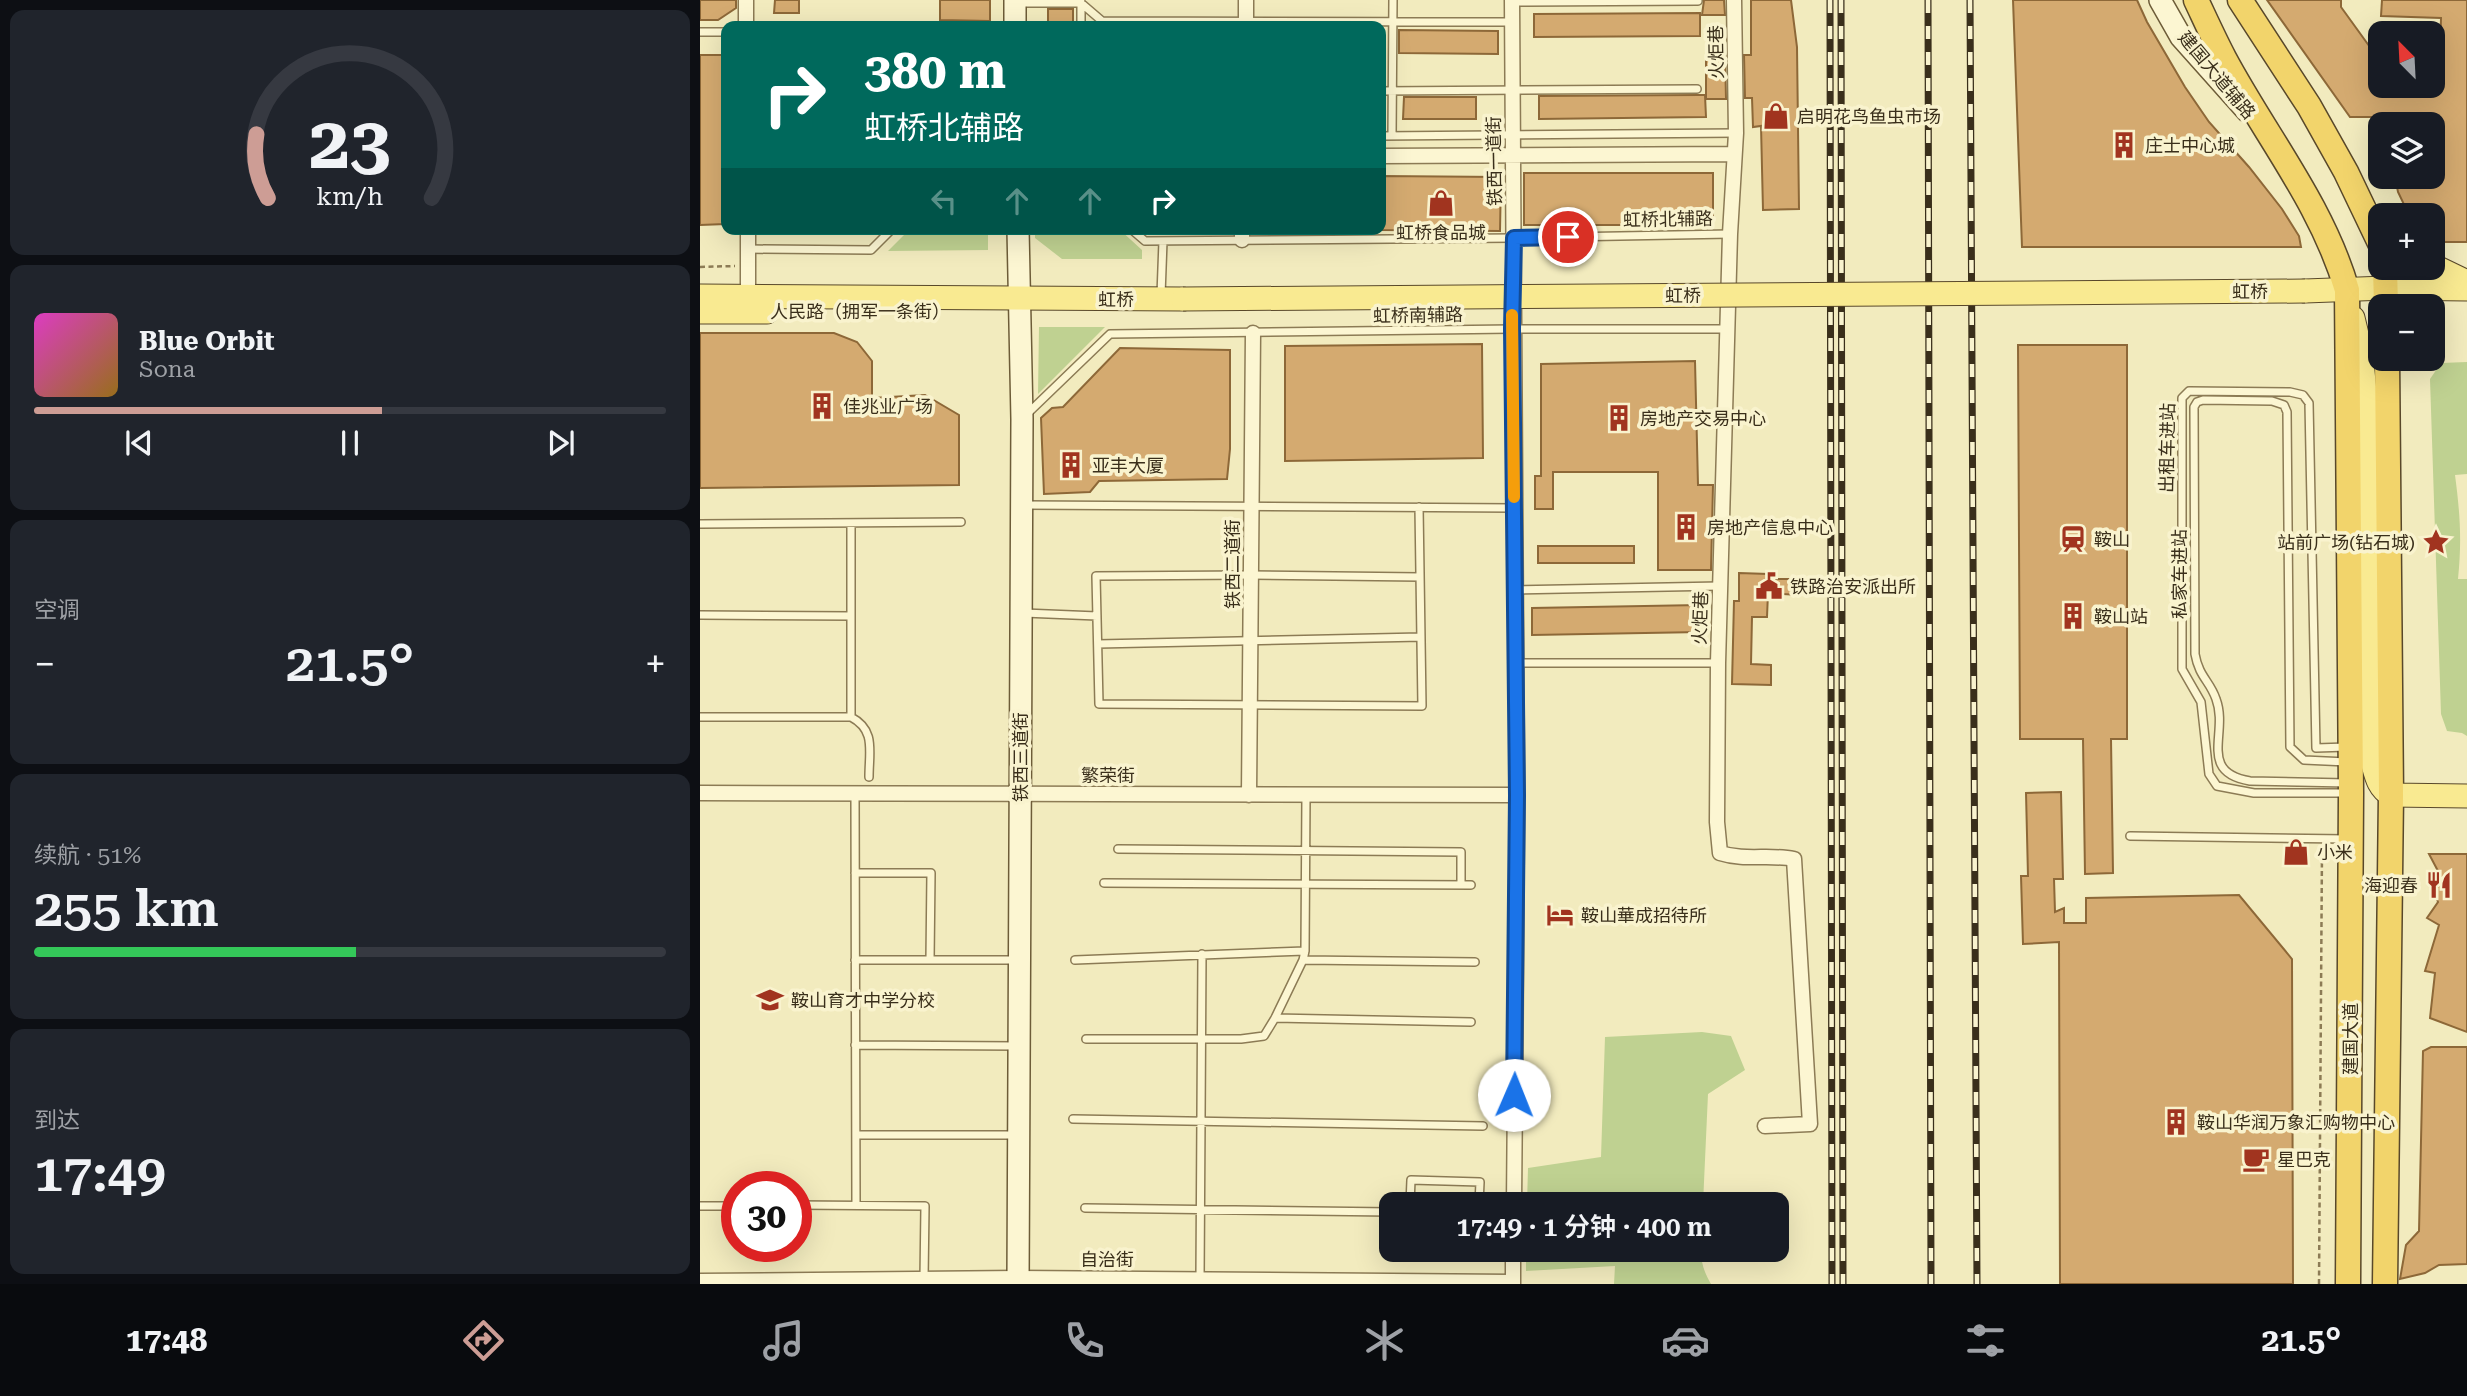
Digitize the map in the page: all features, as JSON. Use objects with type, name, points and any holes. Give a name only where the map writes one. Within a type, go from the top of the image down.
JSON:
[{"type":"highway","points":[[2189,0],[2224,59]]},
{"type":"highway","points":[[2196,0],[2224,59]]},
{"type":"highway","points":[[2240,0],[2309,106],[2368,218]]},
{"type":"highway","name":"建国大道","points":[[2224,59],[2279,147],[2329,238],[2347,290],[2351,771],[2348,1284]]},
{"type":"highway","points":[[2385,1284],[2392,795],[2387,371]]},
{"type":"main road","name":"建国大道辅路","points":[[2160,0],[2181,37],[2279,147]]},
{"type":"main road","points":[[1015,2],[1015,21]]},
{"type":"main road","points":[[2346,172],[2368,203]]},
{"type":"main road","name":"铁西三道街","points":[[1018,235],[1022,419],[1018,1281]]},
{"type":"main road","points":[[2445,271],[2467,282]]},
{"type":"main road","name":"虹桥","points":[[1020,305],[1172,299],[2305,291],[2385,287],[2467,289]]},
{"type":"main road","points":[[2347,290],[2361,351],[2365,393],[2371,749],[2378,782],[2384,791],[2392,795],[2467,796]]},
{"type":"main road","points":[[700,296],[1020,305]]},
{"type":"main road","name":"人民路（拥军一条街）","points":[[700,312],[1020,305]]},
{"type":"street","points":[[746,0],[746,21]]},
{"type":"street","points":[[1246,0],[1246,21]]},
{"type":"street","name":"火炬巷","points":[[1734,0],[1737,132],[1727,329],[1718,663],[1717,822],[1720,853],[1735,857],[1781,856],[1794,859],[1810,1124],[1765,1126]]},
{"type":"street","name":"铁西一道街","points":[[1512,1],[1517,795],[1514,1192]]},
{"type":"street","points":[[1386,156],[1734,154]]},
{"type":"street","points":[[748,235],[748,296]]},
{"type":"street","name":"铁西二道街","points":[[1249,794],[1253,333]]},
{"type":"street","name":"繁荣街","points":[[700,793],[1517,795]]},
{"type":"street","points":[[1513,1262],[1513,1283]]},
{"type":"street","name":"自治街","points":[[700,1281],[1200,1279],[1251,1282],[1513,1283]]},
{"type":"lane","points":[[1392,136],[1393,0]]},
{"type":"lane","points":[[1081,1],[1081,21]]},
{"type":"lane","points":[[1015,2],[1081,1],[1102,21]]},
{"type":"lane","points":[[1512,1],[1698,1]]},
{"type":"lane","points":[[1386,22],[1512,22]]},
{"type":"lane","points":[[700,32],[721,32]]},
{"type":"lane","points":[[1386,91],[1697,89]]},
{"type":"lane","points":[[1386,136],[1737,132]]},
{"type":"lane","name":"虹桥北辅路","points":[[1139,235],[1146,241],[1163,241],[1242,235],[1514,238],[1730,234]]},
{"type":"lane","points":[[748,249],[871,250],[886,235]]},
{"type":"lane","points":[[1163,241],[1172,299]]},
{"type":"lane","name":"虹桥南辅路","points":[[1022,419],[1110,334],[1727,329]]},
{"type":"lane","name":"出租车进站","points":[[2189,391],[2290,392],[2303,395],[2309,403],[2316,748],[2351,771],[2254,793],[2217,786],[2210,774],[2201,702],[2182,669],[2182,398],[2189,391]]},
{"type":"lane","name":"私家车进站","points":[[2273,401],[2284,405],[2287,412],[2290,747],[2304,760],[2351,771],[2250,781],[2234,778],[2224,771],[2219,757],[2218,702],[2198,670],[2195,654],[2194,407],[2197,402],[2273,401]]},
{"type":"lane","points":[[1021,505],[1514,508]]},
{"type":"lane","points":[[1419,507],[1422,706],[1099,704],[1097,576],[1420,578]]},
{"type":"lane","points":[[700,524],[961,522]]},
{"type":"lane","points":[[850,717],[851,523]]},
{"type":"lane","points":[[1515,590],[1720,586]]},
{"type":"lane","points":[[1020,612],[1097,616]]},
{"type":"lane","points":[[700,615],[851,615]]},
{"type":"lane","points":[[1098,644],[1421,637]]},
{"type":"lane","points":[[1516,663],[1718,663]]},
{"type":"lane","points":[[700,717],[850,717],[863,723],[869,735],[869,777]]},
{"type":"lane","points":[[855,793],[856,1204]]},
{"type":"lane","points":[[1086,1039],[1201,1040],[1254,1039],[1264,1036],[1304,956],[1306,795]]},
{"type":"lane","points":[[2130,836],[2351,839]]},
{"type":"lane","points":[[1118,849],[1461,852],[1461,885]]},
{"type":"lane","points":[[855,873],[931,873],[930,960]]},
{"type":"lane","points":[[1104,883],[1471,885]]},
{"type":"lane","points":[[1200,1279],[1202,954]]},
{"type":"lane","points":[[1075,960],[1202,954],[1475,962]]},
{"type":"lane","points":[[855,960],[1019,960]]},
{"type":"lane","points":[[1275,1018],[1471,1022]]},
{"type":"lane","points":[[855,1045],[1018,1046]]},
{"type":"lane","points":[[1073,1119],[1483,1125]]},
{"type":"lane","points":[[856,1135],[1018,1135]]},
{"type":"lane","points":[[1410,1192],[1411,1180],[1479,1182],[1479,1192]]},
{"type":"lane","points":[[812,1205],[925,1206],[924,1279]]},
{"type":"lane","points":[[700,1206],[721,1206]]},
{"type":"lane","points":[[1085,1208],[1379,1212]]},
{"type":"path","points":[[700,267],[748,266]]},
{"type":"path","points":[[2319,1284],[2323,839]]},
{"type":"green space","points":[[904,235],[988,235],[988,250],[888,251]]},
{"type":"green space","points":[[1035,235],[1126,235],[1142,250],[1142,259],[1062,259],[1035,238]]},
{"type":"green space","points":[[1039,327],[1105,327],[1038,394]]},
{"type":"green space","points":[[2467,362],[2467,474],[2455,475],[2460,527],[2458,579],[2467,579],[2467,736],[2447,731],[2441,714],[2430,379],[2436,371],[2445,371],[2445,363]]},
{"type":"green space","points":[[1702,1032],[1731,1036],[1745,1070],[1708,1094],[1704,1192],[1527,1192],[1528,1168],[1601,1157],[1605,1037]]},
{"type":"green space","points":[[1526,1262],[1702,1262],[1711,1284],[1614,1284],[1615,1266],[1526,1271]]},
{"type":"building","points":[[700,0],[736,0],[736,8],[718,20],[700,20]]},
{"type":"building","points":[[775,0],[799,0],[799,13],[774,13]]},
{"type":"building","points":[[940,0],[990,0],[990,21],[940,20]]},
{"type":"building","points":[[1704,0],[1724,0],[1725,15],[1702,15]]},
{"type":"building","points":[[1751,0],[1791,0],[1797,47],[1799,209],[1763,210],[1761,126],[1753,127],[1752,98],[1745,98],[1744,55],[1751,55]]},
{"type":"building","name":"庄士中心城","points":[[2013,0],[2137,0],[2185,87],[2209,122],[2282,209],[2299,236],[2301,247],[2022,247]]},
{"type":"building","points":[[2267,0],[2341,0],[2341,7],[2368,44],[2368,98],[2445,98],[2445,21],[2441,21],[2441,18],[2381,16],[2382,0],[2467,0],[2467,242],[2445,242],[2445,203],[2403,203],[2397,189],[2445,189],[2445,112],[2368,112],[2368,117],[2350,117]]},
{"type":"building","points":[[1048,9],[1073,9],[1073,21],[1048,21]]},
{"type":"building","points":[[1700,13],[1700,36],[1534,37],[1534,14]]},
{"type":"building","points":[[1399,30],[1498,31],[1498,54],[1399,53]]},
{"type":"building","points":[[700,55],[721,55],[721,224],[700,225]]},
{"type":"building","points":[[1706,55],[1725,55],[1726,99],[1706,99]]},
{"type":"building","points":[[1705,95],[1706,117],[1539,119],[1539,96]]},
{"type":"building","points":[[1404,97],[1476,97],[1476,119],[1403,119]]},
{"type":"building","points":[[1524,173],[1713,173],[1713,225],[1524,225]]},
{"type":"building","name":"虹桥食品城","points":[[1386,176],[1501,177],[1500,231],[1386,230]]},
{"type":"building","name":"佳兆业广场","points":[[700,333],[834,333],[857,342],[872,361],[872,398],[925,395],[959,415],[959,485],[700,488]]},
{"type":"building","points":[[1482,344],[1483,458],[1285,461],[1285,346]]},
{"type":"building","name":"鞍山站","points":[[2018,345],[2127,345],[2127,739],[2111,739],[2113,873],[2085,874],[2083,739],[2020,739]]},
{"type":"building","points":[[1120,348],[1230,350],[1230,449],[1227,479],[1099,481],[1090,492],[1044,494],[1041,418],[1052,408],[1063,407]]},
{"type":"building","name":"房地产交易中心","points":[[1695,361],[1698,485],[1713,485],[1711,570],[1658,570],[1658,472],[1553,472],[1553,509],[1535,509],[1535,476],[1541,476],[1541,364]]},
{"type":"building","points":[[1538,546],[1634,546],[1634,563],[1538,563]]},
{"type":"building","points":[[1739,573],[1768,574],[1767,579],[1799,579],[1799,595],[1768,593],[1767,617],[1752,617],[1751,664],[1771,665],[1771,685],[1732,684],[1734,601],[1739,601]]},
{"type":"building","points":[[1700,605],[1701,632],[1532,635],[1532,608]]},
{"type":"building","name":"鞍山华润万象汇购物中心","points":[[2061,792],[2063,879],[2054,879],[2055,912],[2064,908],[2064,923],[2086,923],[2086,898],[2239,895],[2292,959],[2293,1284],[2060,1284],[2059,942],[2023,944],[2021,876],[2028,876],[2026,793]]},
{"type":"building","points":[[2429,854],[2467,854],[2467,1032],[2430,1018],[2435,973],[2425,971],[2439,925],[2427,918],[2438,902],[2433,881],[2438,871]]},
{"type":"building","points":[[2431,1047],[2467,1047],[2467,1264],[2439,1265],[2425,1273],[2400,1279],[2406,1245],[2419,1231],[2423,1051]]},
{"type":"railway","points":[[1830,0],[1832,1284]]},
{"type":"railway","points":[[1841,0],[1843,1284]]},
{"type":"railway","points":[[1928,0],[1931,1284]]},
{"type":"railway","points":[[1970,0],[1977,1284]]},
{"type":"slow traffic","points":[[1512,315],[1514,497]]},
{"type":"place","name":"启明花鸟鱼虫市场","points":[[1776,116]]},
{"type":"place","name":"庄士中心城","points":[[2124,145]]},
{"type":"place","name":"虹桥食品城","points":[[1441,203]]},
{"type":"place","name":"佳兆业广场","points":[[822,406]]},
{"type":"place","name":"房地产交易中心","points":[[1619,418]]},
{"type":"place","name":"亚丰大厦","points":[[1071,465]]},
{"type":"place","name":"房地产信息中心","points":[[1686,527]]},
{"type":"place","name":"鞍山","points":[[2073,539]]},
{"type":"place","name":"站前广场(钻石城)","points":[[2436,542]]},
{"type":"place","name":"铁路治安派出所","points":[[1769,586]]},
{"type":"place","name":"鞍山站","points":[[2073,616]]},
{"type":"place","name":"小米","points":[[2296,852]]},
{"type":"place","name":"海迎春","points":[[2439,885]]},
{"type":"place","name":"鞍山華成招待所","points":[[1560,915]]},
{"type":"place","name":"鞍山育才中学分校","points":[[770,1000]]},
{"type":"place","name":"鞍山华润万象汇购物中心","points":[[2176,1122]]},
{"type":"place","name":"星巴克","points":[[2256,1159]]},
{"type":"route","points":[[1514,1095],[1517,795],[1512,329],[1514,238],[1568,237]]}]
